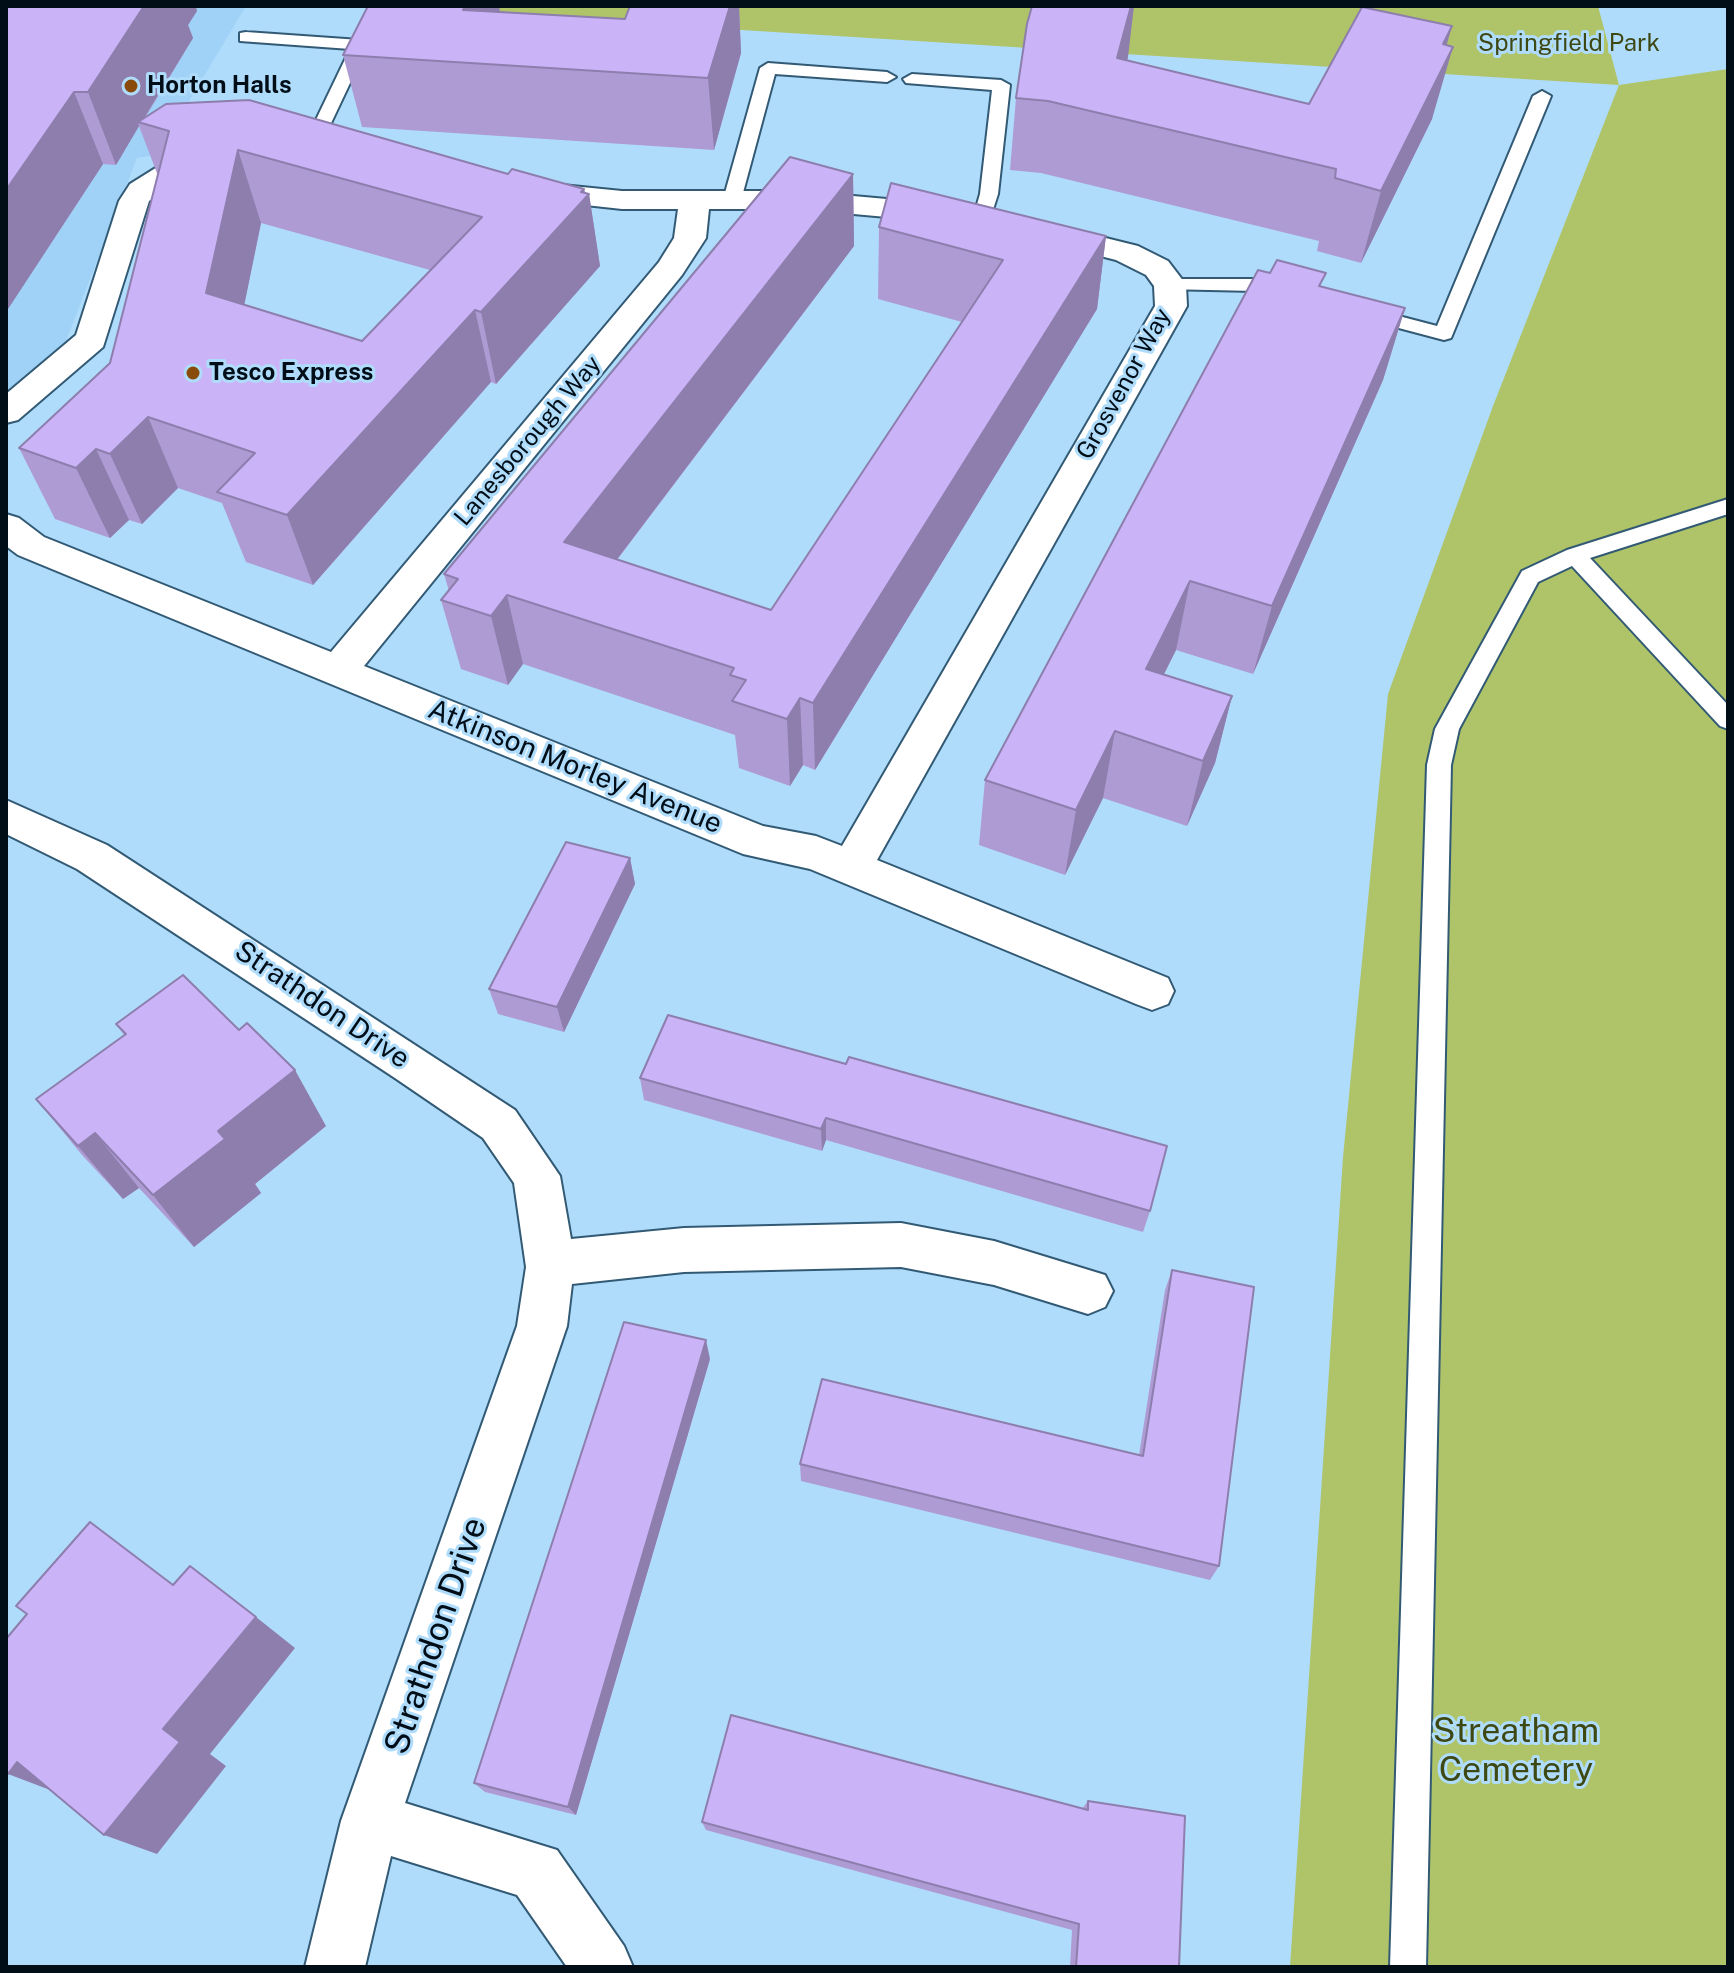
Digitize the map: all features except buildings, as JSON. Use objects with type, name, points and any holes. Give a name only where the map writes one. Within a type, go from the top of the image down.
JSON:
[{"type":"street","points":[[6,412],[91,340],[134,201],[141,191],[181,165],[238,157]]},
{"type":"street","name":"Grosvenor Way","points":[[507,188],[622,200],[877,205],[982,218],[1127,253],[1157,268],[1170,285],[1171,306],[851,867]]},
{"type":"street","name":"Lanesborough Way","points":[[338,670],[671,268],[690,238],[695,201]]},
{"type":"street","name":"Atkinson Morley Avenue","points":[[6,527],[31,546],[758,842],[816,853],[1152,991]]},
{"type":"street","name":"Strathdon Drive","points":[[6,816],[92,857],[218,936],[499,1124],[536,1176],[545,1216],[550,1267],[542,1326],[370,1821],[335,1967]]},
{"type":"street","points":[[550,1267],[584,1258],[684,1250],[901,1245],[994,1263],[1088,1291]]},
{"type":"street","points":[[370,1821],[536,1871],[603,1967]]},
{"type":"lane","points":[[246,37],[360,45],[309,157]]},
{"type":"lane","points":[[732,200],[768,68],[887,77]]},
{"type":"lane","points":[[912,79],[1001,85],[989,194],[982,218]]},
{"type":"lane","points":[[1348,309],[1444,334],[1542,96]]},
{"type":"lane","points":[[1170,285],[1255,285],[1308,299]]},
{"type":"lane","points":[[1408,1967],[1439,765],[1447,729],[1530,577],[1575,555],[1728,506]]},
{"type":"lane","points":[[1575,555],[1728,720]]},
{"type":"shaded area","points":[[6,6],[246,6],[157,155],[137,158],[66,341],[6,392]]},
{"type":"green space","name":"Springfield Park","points":[[359,6],[1598,6],[1619,85]]},
{"type":"green space","name":"Streatham Cemetery","points":[[1728,69],[1728,1967],[1290,1967],[1343,1157],[1388,694],[1493,406],[1619,85]]},
{"type":"place","name":"Horton Halls","points":[[131,86]]},
{"type":"place","name":"Tesco Express","points":[[193,373]]}]
